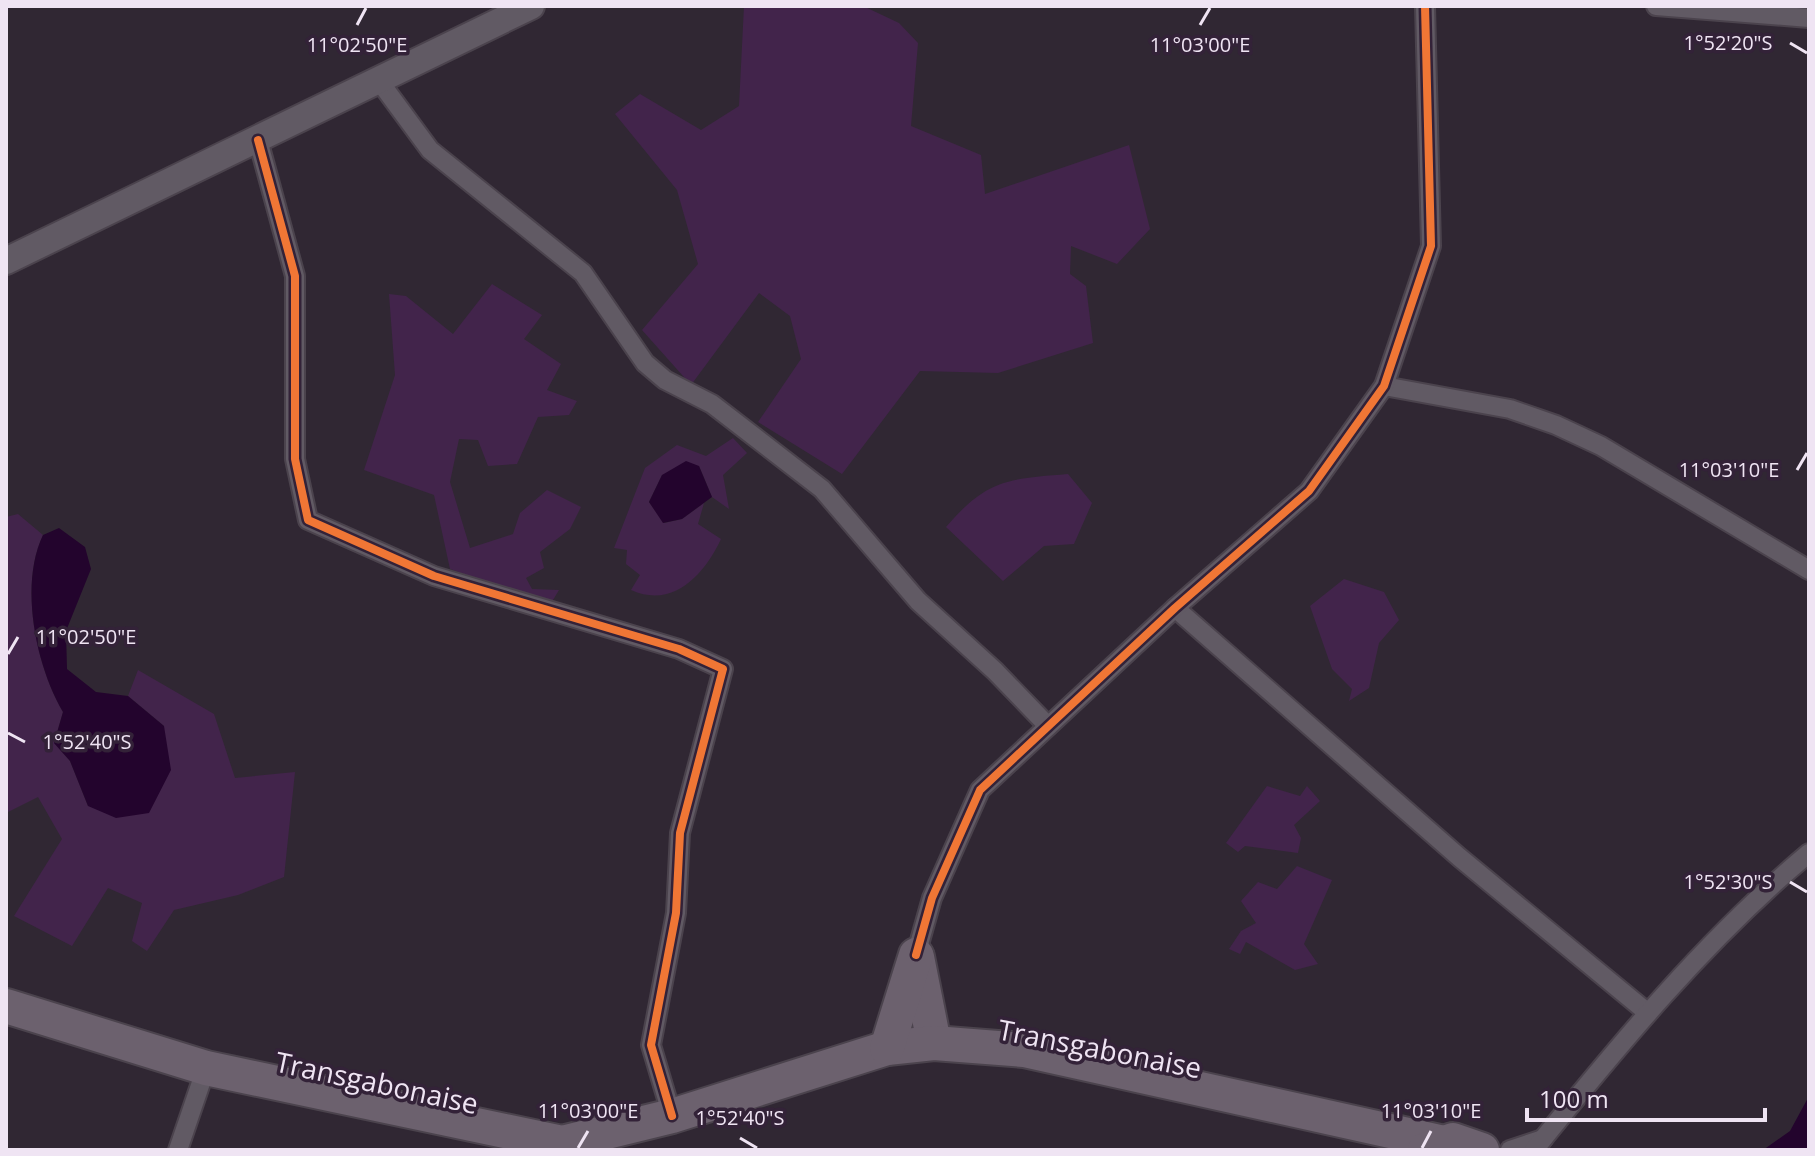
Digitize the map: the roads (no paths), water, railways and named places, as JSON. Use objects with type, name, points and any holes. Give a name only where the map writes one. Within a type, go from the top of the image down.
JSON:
[{"type":"highway","points":[[916,955],[934,1043]]},
{"type":"highway","points":[[887,1048],[916,955]]},
{"type":"highway","name":"Transgabonaise","points":[[6,1006],[206,1068],[563,1146],[672,1116],[887,1048],[934,1043],[1024,1050],[1349,1124],[1432,1146],[1467,1142],[1482,1150]]},
{"type":"highway","points":[[1349,1124],[1375,1150]]},
{"type":"street","points":[[6,261],[258,140],[377,78],[531,6]]},
{"type":"street","points":[[916,955],[932,898],[980,790],[1175,608],[1309,491],[1384,386],[1431,246],[1425,6]]},
{"type":"street","points":[[1656,6],[1809,18]]},
{"type":"street","points":[[377,78],[430,150],[583,273],[645,363],[665,380],[712,404],[822,489],[918,601],[995,671],[1048,726]]},
{"type":"street","points":[[258,140],[295,276],[295,459],[308,520],[434,576],[679,649],[723,669],[680,833],[676,913],[651,1045],[672,1116]]},
{"type":"street","points":[[1384,386],[1510,409],[1556,425],[1601,446],[1809,570]]},
{"type":"street","points":[[1175,608],[1459,857],[1648,1013]]},
{"type":"street","points":[[1510,1150],[1539,1144],[1648,1013],[1749,903],[1809,853]]},
{"type":"street","points":[[178,1150],[206,1068]]}]
